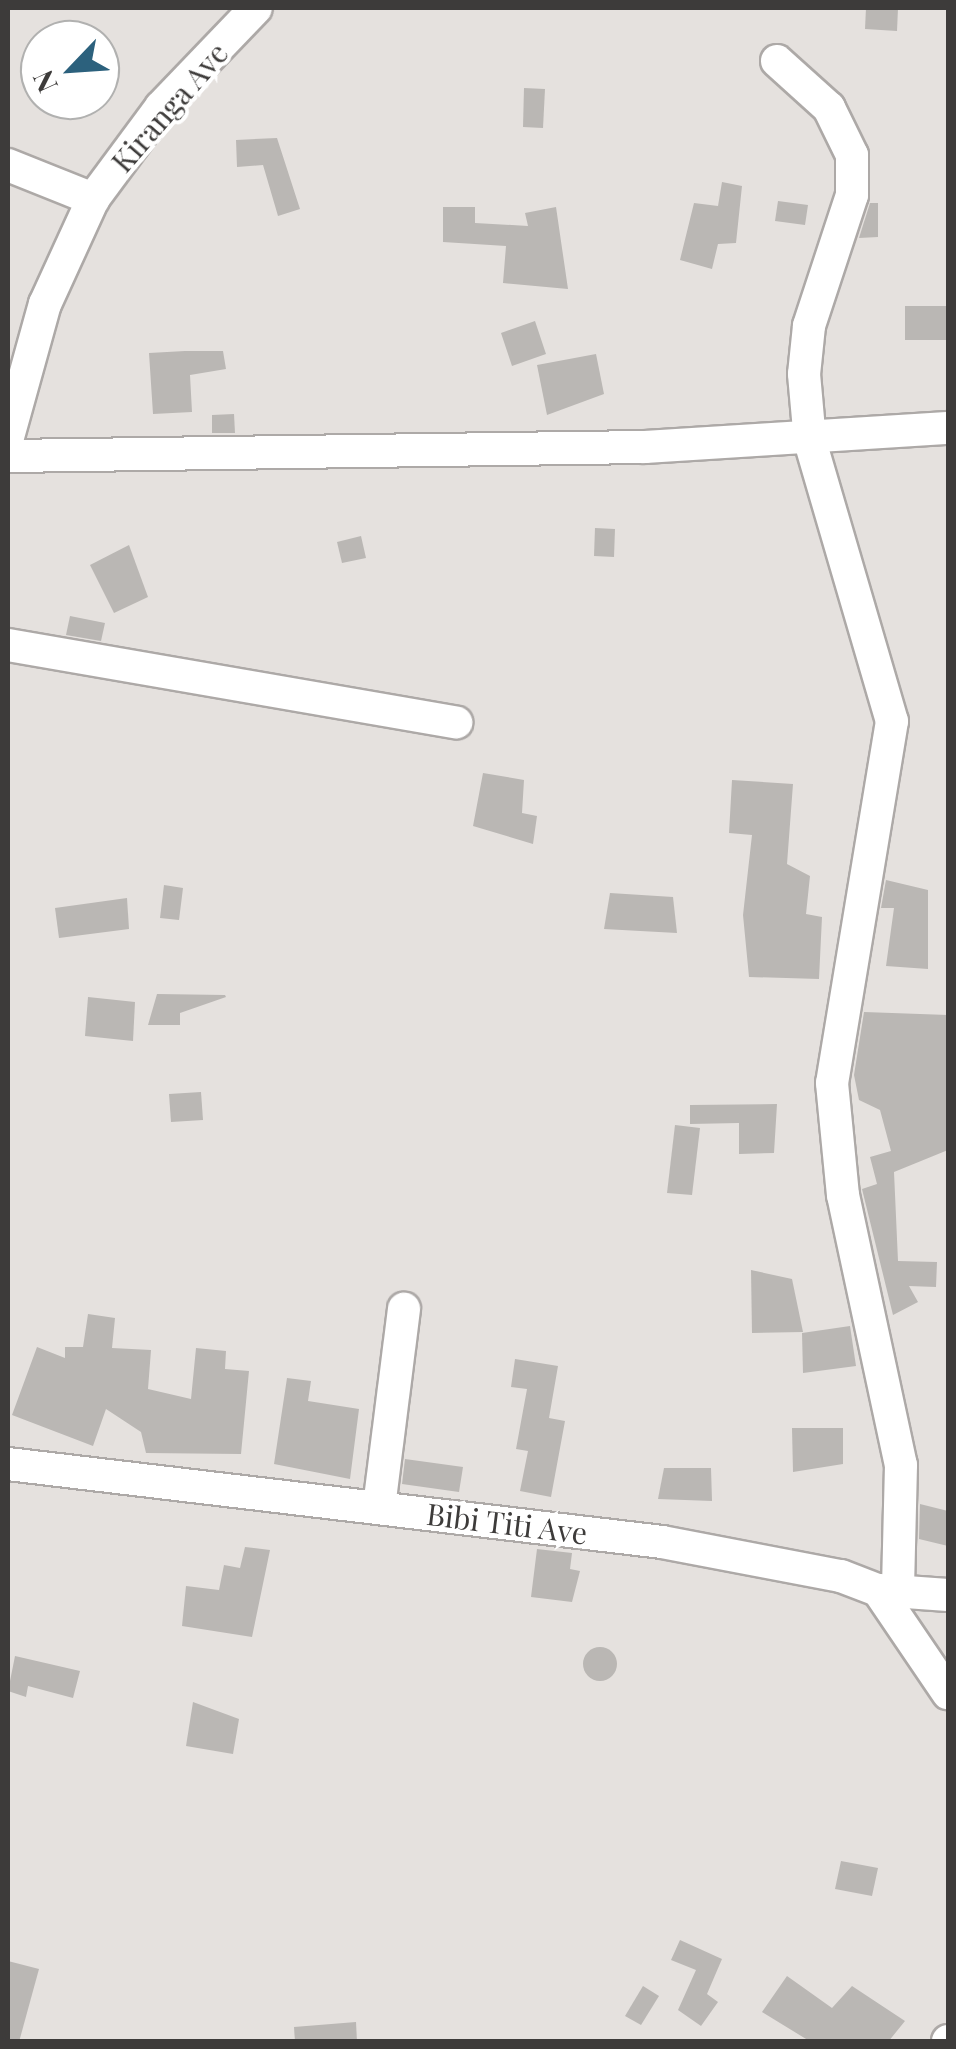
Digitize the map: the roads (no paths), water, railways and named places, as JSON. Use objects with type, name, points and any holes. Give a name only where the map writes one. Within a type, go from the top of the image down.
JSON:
[{"type":"street","name":"Kiranga Ave","points":[[8,436],[44,304],[93,198],[161,108],[256,8]]},
{"type":"street","points":[[777,61],[829,108],[852,155],[852,194],[805,352],[810,441],[892,721],[832,1083],[844,1195],[901,1466],[888,1590],[948,1694]]},
{"type":"street","points":[[8,166],[93,198]]},
{"type":"street","points":[[8,456],[810,441],[948,428]]},
{"type":"street","points":[[8,645],[456,722]]},
{"type":"street","points":[[379,1507],[404,1310]]},
{"type":"street","name":"Bibi Titi Ave","points":[[8,1464],[662,1542],[888,1590],[948,1595]]}]
